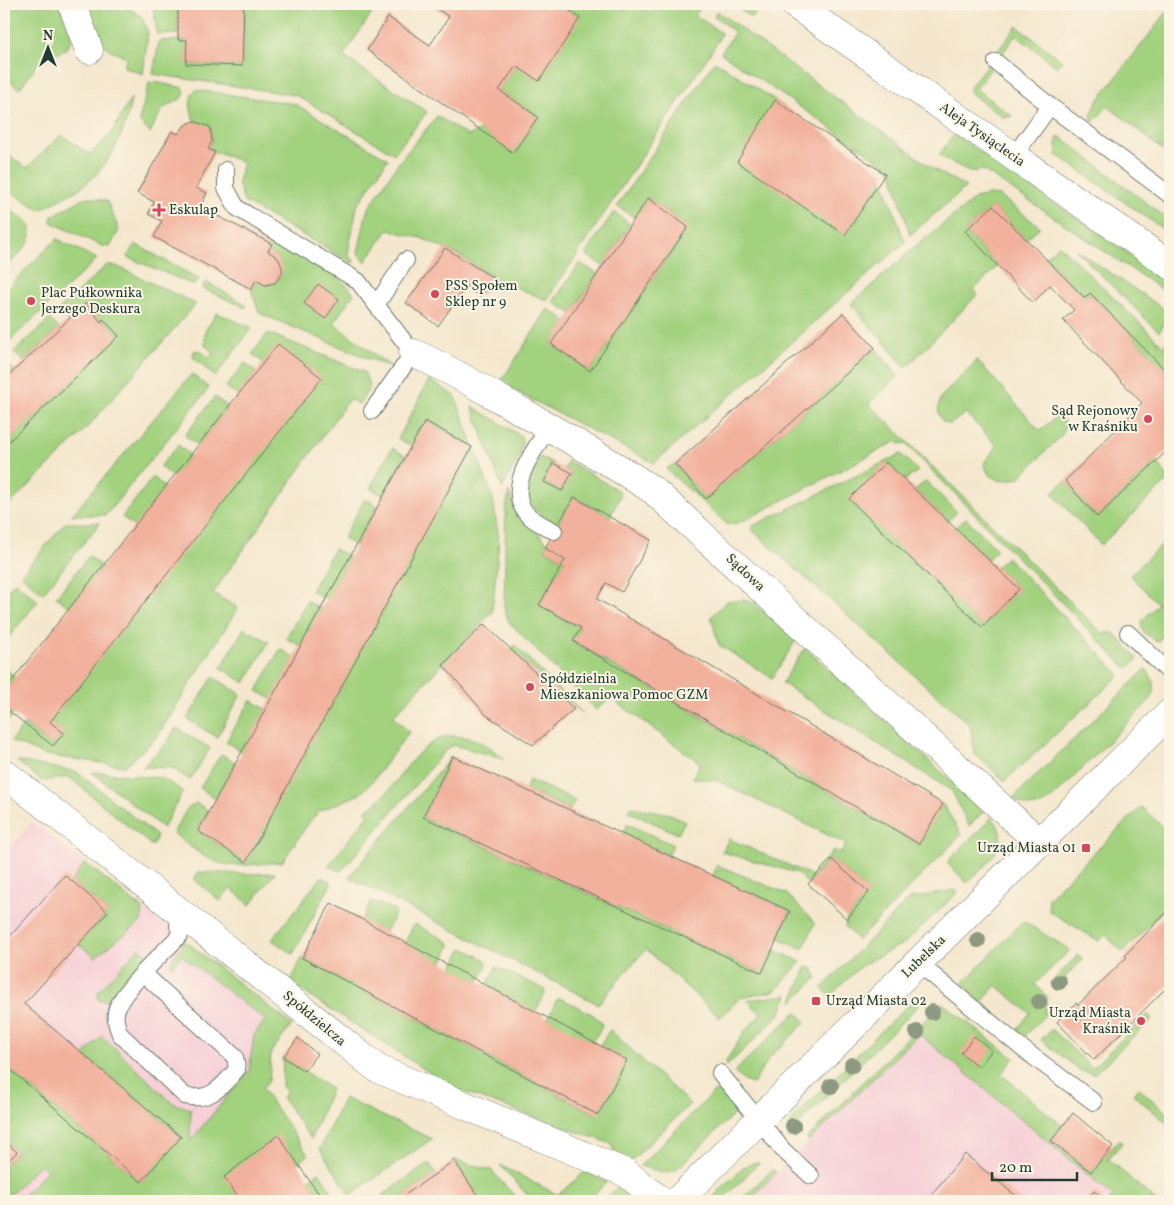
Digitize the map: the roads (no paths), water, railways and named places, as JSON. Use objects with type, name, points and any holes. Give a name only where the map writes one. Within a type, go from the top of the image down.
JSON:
[{"type":"street","points":[[72,4],[89,50]]},
{"type":"street","name":"Aleja Tysiąclecia","points":[[794,4],[1170,265]]},
{"type":"street","name":"Sądowa","points":[[413,353],[440,365],[616,465],[654,491],[1040,843]]},
{"type":"street","name":"Lubelska","points":[[677,1201],[1170,713]]},
{"type":"street","name":"Spółdzielcza","points":[[4,773],[378,1070],[626,1173],[661,1201]]},
{"type":"lane","points":[[996,62],[1050,106],[1170,195]]},
{"type":"lane","points":[[1013,157],[1050,106]]},
{"type":"lane","points":[[226,170],[226,188],[237,208],[358,281],[413,353],[372,411]]},
{"type":"lane","points":[[376,305],[406,260]]},
{"type":"lane","points":[[549,427],[526,468],[519,489],[520,501],[526,512],[554,531]]},
{"type":"lane","points":[[1128,633],[1170,673]]},
{"type":"lane","points":[[144,974],[235,1057],[237,1070],[215,1094],[200,1098],[185,1096],[120,1034],[115,1024],[118,1004],[144,974],[181,933],[178,926]]},
{"type":"lane","points":[[918,963],[1023,1049],[1094,1102]]},
{"type":"lane","points":[[720,1073],[784,1150],[811,1176]]},
{"type":"place","name":"Eskulap","points":[[159,210]]},
{"type":"place","name":"PSS Społem Sklep nr 9","points":[[435,294]]},
{"type":"place","name":"Plac Pułkownika Jerzego Deskura","points":[[31,301]]},
{"type":"place","name":"Sąd Rejonowy w Kraśniku","points":[[1148,419]]},
{"type":"place","name":"Spółdzielnia Mieszkaniowa Pomoc GZM","points":[[530,687]]},
{"type":"place","name":"Urząd Miasta 01","points":[[1086,848]]},
{"type":"place","name":"Urząd Miasta 02","points":[[816,1001]]},
{"type":"place","name":"Urząd Miasta Kraśnik","points":[[1141,1021]]}]
